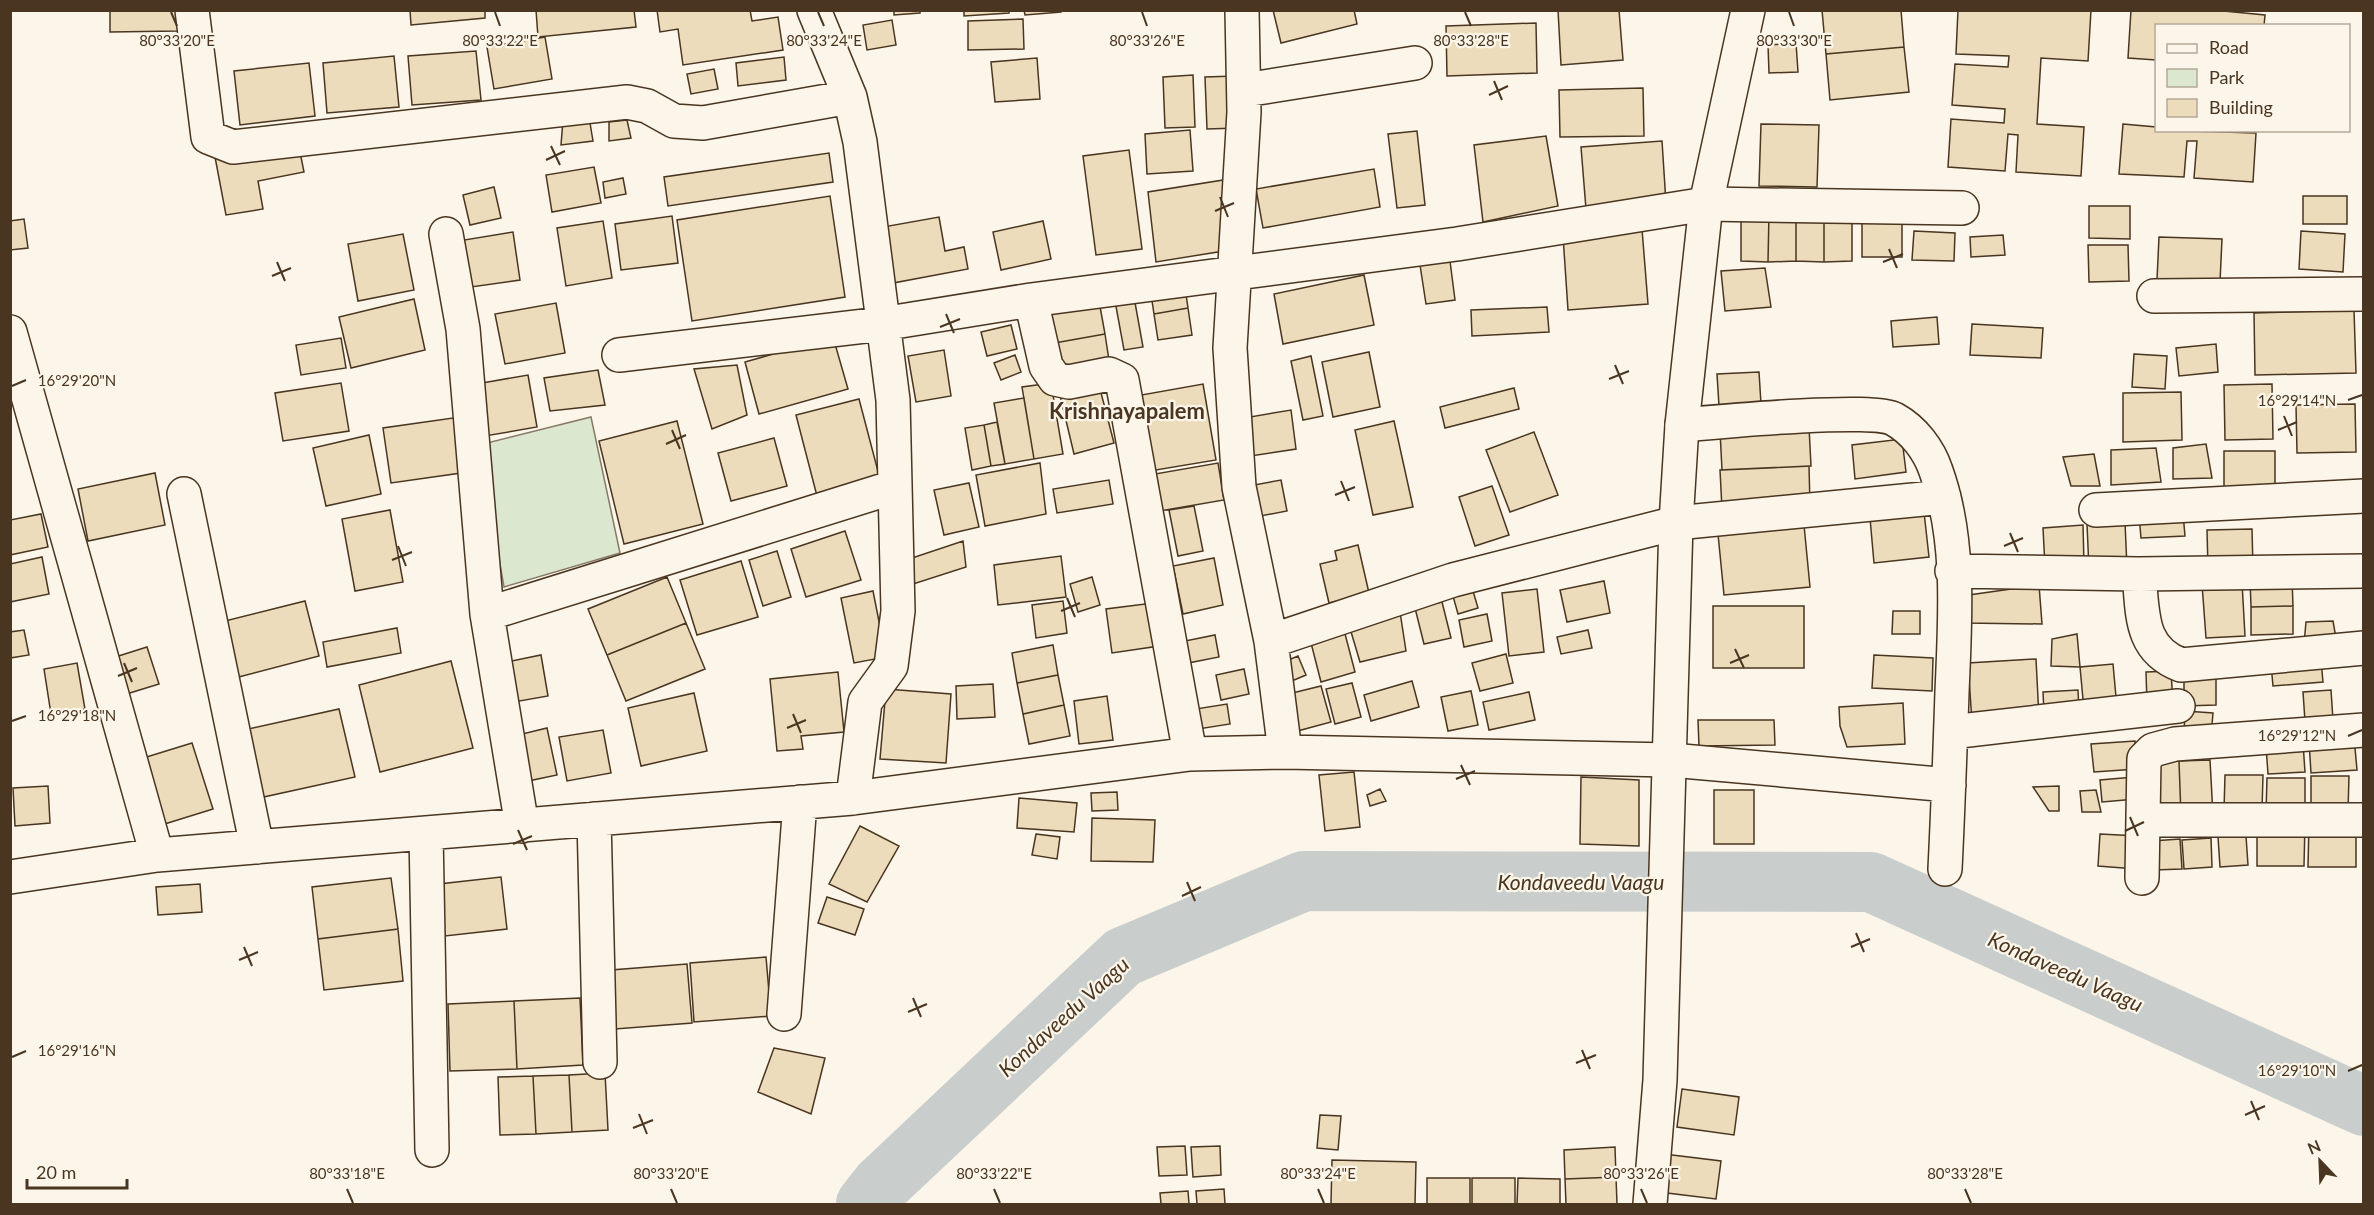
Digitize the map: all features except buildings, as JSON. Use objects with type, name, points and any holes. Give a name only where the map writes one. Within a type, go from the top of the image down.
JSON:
[{"type":"street","points":[[192,10],[208,137],[233,147],[627,102],[647,106],[674,121],[703,123],[850,97]]},
{"type":"street","points":[[814,10],[850,97],[860,142],[893,400],[898,611],[891,666],[865,702],[853,798]]},
{"type":"street","points":[[1242,10],[1245,90],[1230,348],[1239,487],[1270,641],[1285,752]]},
{"type":"street","points":[[1650,1204],[1660,1080],[1671,760],[1676,523],[1682,424],[1706,204],[1748,10]]},
{"type":"street","points":[[1245,90],[1415,63]]},
{"type":"street","points":[[619,355],[882,324],[1031,300],[1457,244],[1706,204],[1962,208]]},
{"type":"street","points":[[446,234],[463,329],[487,614],[522,826]]},
{"type":"street","points":[[2154,296],[2364,294]]},
{"type":"street","points":[[1031,300],[1046,366],[1055,379],[1069,382],[1109,374],[1122,380],[1190,754]]},
{"type":"street","points":[[10,332],[16,368],[156,855]]},
{"type":"street","points":[[1682,424],[1859,414],[1893,417],[1918,438],[1936,469],[1944,497],[1951,538],[1956,612],[1946,869]]},
{"type":"street","points":[[487,614],[894,487]]},
{"type":"street","points":[[184,494],[257,847]]},
{"type":"street","points":[[2096,510],[2364,496]]},
{"type":"street","points":[[1270,641],[1453,580],[1676,523],[1944,497]]},
{"type":"street","points":[[1953,572],[2139,574],[2364,571]]},
{"type":"street","points":[[2139,574],[2144,628],[2151,642],[2163,655],[2181,665],[2364,648]]},
{"type":"street","points":[[2175,744],[2181,665]]},
{"type":"street","points":[[1951,732],[2178,706]]},
{"type":"street","points":[[2142,878],[2144,759],[2153,750],[2175,744],[2364,730]]},
{"type":"street","points":[[10,878],[156,855],[853,798],[1190,754],[1285,752],[1671,760],[1949,785]]},
{"type":"street","points":[[784,1014],[800,802]]},
{"type":"street","points":[[594,819],[600,1062]]},
{"type":"street","points":[[2143,820],[2364,820]]},
{"type":"street","points":[[426,833],[432,1150]]},
{"type":"green space","points":[[591,417],[620,553],[504,587],[479,445]]},
{"type":"waterway","name":"Kondaveedu Vaagu","points":[[866,1204],[881,1185],[1123,957],[1304,881],[1871,882],[2364,1106]]},
{"type":"district","name":"Krishnayapalem","points":[[1127,410]]}]
